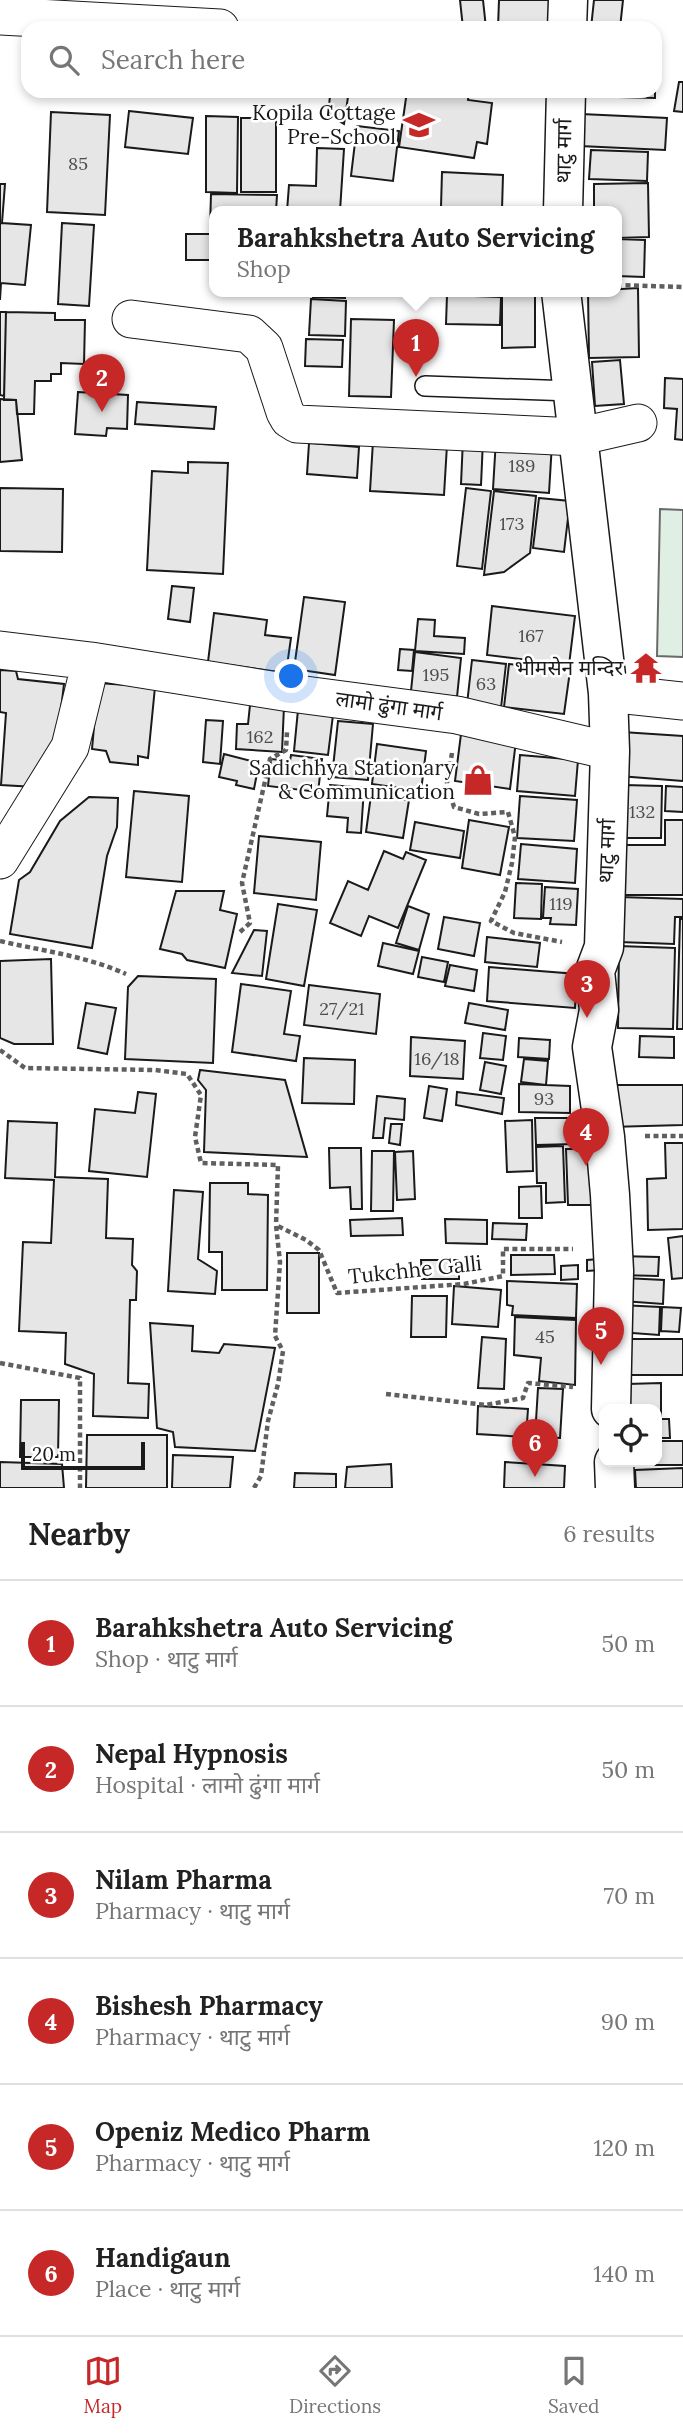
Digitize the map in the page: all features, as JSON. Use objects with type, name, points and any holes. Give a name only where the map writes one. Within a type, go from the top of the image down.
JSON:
[{"type":"main road","points":[[567,21],[568,0]]},
{"type":"main road","name":"थाटु मार्ग","points":[[563,206],[566,98]]},
{"type":"main road","name":"थाटु मार्ग","points":[[562,297],[608,694],[610,751],[604,947],[595,971],[599,1010],[592,1047],[605,1137],[614,1271],[611,1404]]},
{"type":"main road","points":[[614,1467],[615,1488]]},
{"type":"street","points":[[0,16],[92,21]]},
{"type":"street","points":[[131,319],[249,334],[264,348],[285,412],[289,419],[297,424],[577,437],[638,424]]},
{"type":"street","name":"लामो ढुंगा मार्ग","points":[[0,650],[457,715],[610,751]]},
{"type":"street","points":[[0,860],[70,747],[91,661]]},
{"type":"street","points":[[608,694],[683,701]]},
{"type":"lane","points":[[425,386],[572,391]]},
{"type":"path","points":[[622,285],[683,287]]},
{"type":"path","points":[[240,932],[250,923],[242,883],[270,759],[286,750],[290,693]]},
{"type":"path","points":[[457,715],[447,783],[454,807],[479,814],[508,812],[515,837],[505,892],[491,921],[514,933],[590,950],[604,947]]},
{"type":"path","points":[[0,941],[59,952],[107,965],[127,974]]},
{"type":"path","points":[[0,1050],[24,1069],[155,1070],[187,1074],[201,1095],[195,1137],[201,1163],[278,1165],[276,1225],[280,1262],[275,1336],[283,1351],[268,1421],[261,1476],[254,1488]]},
{"type":"path","name":"Tukchhe Galli","points":[[276,1225],[306,1240],[319,1250],[337,1293],[464,1284],[503,1276],[503,1249],[593,1249],[614,1271]]},
{"type":"path","points":[[0,1363],[80,1378],[80,1488]]},
{"type":"path","points":[[386,1394],[486,1405],[523,1398],[528,1384],[580,1388],[581,1395],[602,1404]]},
{"type":"green space","points":[[660,509],[683,510],[683,657],[657,656]]},
{"type":"building","points":[[460,0],[483,0],[485,21],[462,21]]},
{"type":"building","points":[[499,0],[553,0],[552,21],[498,21]]},
{"type":"building","points":[[594,0],[623,0],[621,21],[592,21]]},
{"type":"building","points":[[679,82],[683,82],[683,112],[674,111]]},
{"type":"building","points":[[330,98],[348,98],[344,124],[328,115]]},
{"type":"building","points":[[406,98],[468,98],[492,103],[487,144],[477,142],[474,158],[399,147]]},
{"type":"building","points":[[129,111],[193,118],[188,154],[125,147]]},
{"type":"building","points":[[51,112],[110,115],[105,215],[47,212]]},
{"type":"building","points":[[581,114],[667,118],[665,150],[580,146]]},
{"type":"building","points":[[206,116],[238,117],[237,193],[206,192]]},
{"type":"building","points":[[241,118],[276,118],[276,192],[241,192]]},
{"type":"building","points":[[357,126],[399,131],[393,181],[351,176]]},
{"type":"building","points":[[317,148],[344,149],[340,206],[287,206],[289,185],[316,186]]},
{"type":"building","points":[[591,150],[648,152],[647,181],[589,179]]},
{"type":"building","points":[[442,172],[503,175],[502,206],[441,206]]},
{"type":"building","points":[[648,183],[649,237],[622,238],[622,206],[594,206],[594,184]]},
{"type":"building","points":[[0,184],[5,184],[2,223],[31,225],[25,285],[1,283],[0,300]]},
{"type":"building","points":[[211,194],[277,195],[276,206],[211,206]]},
{"type":"building","points":[[62,223],[94,225],[89,306],[58,304]]},
{"type":"building","points":[[186,234],[209,234],[209,260],[186,260]]},
{"type":"building","points":[[622,239],[645,240],[644,277],[622,276]]},
{"type":"building","points":[[638,288],[639,357],[589,358],[588,297],[622,297],[622,289]]},
{"type":"building","points":[[447,297],[501,297],[500,325],[446,324]]},
{"type":"building","points":[[502,297],[535,297],[535,347],[502,348]]},
{"type":"building","points":[[311,299],[346,301],[345,336],[309,335]]},
{"type":"building","points":[[0,312],[6,312],[4,396],[0,395]]},
{"type":"building","points":[[6,312],[55,313],[55,320],[85,320],[84,364],[61,363],[61,374],[51,374],[51,381],[35,381],[34,414],[17,414],[16,400],[4,400]]},
{"type":"building","points":[[351,319],[394,320],[391,397],[349,396]]},
{"type":"building","points":[[306,339],[343,340],[342,367],[305,366]]},
{"type":"building","points":[[620,360],[624,404],[595,406],[592,362]]},
{"type":"building","points":[[665,378],[683,379],[683,440],[675,439],[677,409],[664,408]]},
{"type":"building","points":[[78,392],[128,395],[127,429],[107,428],[106,436],[75,434]]},
{"type":"building","points":[[0,399],[16,400],[22,460],[0,462]]},
{"type":"building","points":[[137,402],[216,407],[214,429],[135,424]]},
{"type":"building","points":[[463,439],[483,440],[481,485],[461,484]]},
{"type":"building","points":[[496,439],[552,443],[549,493],[493,489]]},
{"type":"building","points":[[373,441],[447,445],[444,495],[370,491]]},
{"type":"building","points":[[309,443],[359,447],[357,478],[307,474]]},
{"type":"building","points":[[188,462],[228,463],[223,574],[147,570],[152,471],[188,473]]},
{"type":"building","points":[[0,488],[63,489],[62,552],[0,551]]},
{"type":"building","points":[[466,488],[491,491],[482,569],[457,566]]},
{"type":"building","points":[[494,491],[536,496],[530,553],[504,572],[484,575]]},
{"type":"building","points":[[539,498],[570,501],[564,552],[533,548]]},
{"type":"building","points":[[172,586],[194,588],[190,622],[168,619]]},
{"type":"building","points":[[304,597],[345,602],[335,675],[294,669]]},
{"type":"building","points":[[492,606],[575,616],[569,665],[487,655]]},
{"type":"building","points":[[214,613],[267,620],[265,635],[291,638],[286,673],[208,662]]},
{"type":"building","points":[[418,619],[435,620],[434,636],[465,638],[464,654],[415,651]]},
{"type":"building","points":[[400,649],[414,650],[412,671],[398,670]]},
{"type":"building","points":[[415,652],[461,658],[457,697],[411,691]]},
{"type":"building","points":[[472,660],[506,664],[501,708],[467,704]]},
{"type":"building","points":[[509,664],[570,671],[564,714],[504,707]]},
{"type":"building","points":[[0,670],[16,671],[18,679],[64,684],[56,751],[35,787],[1,785],[6,713],[0,712]]},
{"type":"building","points":[[98,683],[155,687],[148,758],[138,756],[138,765],[110,762],[106,751],[92,749]]},
{"type":"building","points":[[250,705],[284,706],[282,752],[236,749],[237,724],[248,724]]},
{"type":"building","points":[[298,710],[333,715],[328,755],[294,751]]},
{"type":"building","points":[[206,720],[223,721],[220,764],[203,762]]},
{"type":"building","points":[[338,721],[373,724],[368,780],[332,777]]},
{"type":"building","points":[[622,732],[683,736],[683,781],[619,776]]},
{"type":"building","points":[[461,734],[516,741],[510,789],[455,781]]},
{"type":"building","points":[[377,744],[426,751],[421,791],[372,784]]},
{"type":"building","points":[[224,754],[259,763],[254,789],[219,777]]},
{"type":"building","points":[[291,755],[322,759],[318,792],[268,786],[271,759],[290,761]]},
{"type":"building","points":[[520,755],[578,760],[575,796],[517,791]]},
{"type":"building","points":[[330,785],[364,788],[361,833],[347,832],[348,818],[327,816]]},
{"type":"building","points":[[624,785],[662,786],[661,838],[623,838]]},
{"type":"building","points":[[666,786],[683,787],[683,812],[665,811]]},
{"type":"building","points":[[134,791],[189,796],[182,882],[126,877]]},
{"type":"building","points":[[371,795],[409,800],[403,838],[366,832]]},
{"type":"building","points":[[520,796],[577,800],[574,841],[517,838]]},
{"type":"building","points":[[89,797],[118,798],[117,827],[107,856],[92,948],[10,934],[19,880],[30,872],[60,821]]},
{"type":"building","points":[[469,820],[509,827],[500,875],[462,868]]},
{"type":"building","points":[[665,820],[683,820],[683,895],[624,895],[624,845],[665,845]]},
{"type":"building","points":[[415,822],[464,831],[460,858],[410,850]]},
{"type":"building","points":[[259,836],[321,842],[316,900],[254,893]]},
{"type":"building","points":[[521,844],[577,849],[575,883],[518,879]]},
{"type":"building","points":[[384,851],[403,859],[406,852],[426,860],[398,928],[369,916],[361,936],[330,923],[348,881],[368,890]]},
{"type":"building","points":[[516,883],[542,884],[541,919],[514,918]]},
{"type":"building","points":[[545,887],[578,889],[576,925],[550,924],[551,918],[543,918]]},
{"type":"building","points":[[176,891],[224,891],[220,910],[237,914],[225,968],[187,960],[182,954],[160,949]]},
{"type":"building","points":[[620,897],[683,899],[683,917],[675,917],[674,944],[619,942]]},
{"type":"building","points":[[278,904],[317,910],[304,986],[266,979]]},
{"type":"building","points":[[408,906],[429,914],[419,950],[396,943]]},
{"type":"building","points":[[444,917],[480,923],[474,956],[438,949]]},
{"type":"building","points":[[680,919],[683,919],[683,1029],[677,1029]]},
{"type":"building","points":[[254,930],[267,931],[262,976],[232,973]]},
{"type":"building","points":[[487,937],[540,943],[537,967],[485,962]]},
{"type":"building","points":[[383,943],[419,951],[413,974],[378,966]]},
{"type":"building","points":[[619,946],[675,948],[673,1029],[618,1028]]},
{"type":"building","points":[[422,957],[448,962],[444,982],[418,977]]},
{"type":"building","points":[[51,959],[53,1044],[14,1044],[0,1038],[0,961]]},
{"type":"building","points":[[450,965],[477,970],[474,991],[445,986]]},
{"type":"building","points":[[489,967],[577,974],[575,1008],[487,1001]]},
{"type":"building","points":[[138,976],[216,979],[213,1063],[125,1059],[128,987]]},
{"type":"building","points":[[241,984],[291,991],[284,1034],[300,1036],[296,1061],[232,1052]]},
{"type":"building","points":[[309,985],[380,994],[376,1034],[304,1025]]},
{"type":"building","points":[[86,1003],[116,1008],[107,1054],[78,1048]]},
{"type":"building","points":[[469,1003],[508,1010],[505,1030],[465,1023]]},
{"type":"building","points":[[483,1033],[506,1036],[503,1060],[480,1058]]},
{"type":"building","points":[[640,1036],[674,1037],[674,1058],[639,1057]]},
{"type":"building","points":[[411,1037],[465,1041],[463,1079],[410,1076]]},
{"type":"building","points":[[519,1038],[550,1040],[549,1059],[518,1057]]},
{"type":"building","points":[[304,1058],[355,1060],[354,1104],[302,1103]]},
{"type":"building","points":[[524,1059],[548,1061],[546,1085],[521,1082]]},
{"type":"building","points":[[485,1062],[506,1066],[501,1094],[480,1090]]},
{"type":"building","points":[[200,1070],[285,1080],[307,1157],[204,1152],[206,1090],[198,1080]]},
{"type":"building","points":[[519,1084],[570,1086],[570,1113],[519,1112]]},
{"type":"building","points":[[610,1085],[683,1085],[683,1125],[610,1127]]},
{"type":"building","points":[[429,1086],[447,1089],[442,1121],[424,1118]]},
{"type":"building","points":[[138,1092],[156,1094],[147,1177],[89,1171],[95,1109],[135,1113]]},
{"type":"building","points":[[457,1092],[504,1098],[502,1114],[456,1105]]},
{"type":"building","points":[[377,1096],[405,1099],[404,1120],[385,1118],[383,1138],[373,1138]]},
{"type":"building","points":[[535,1118],[575,1118],[575,1144],[536,1145]]},
{"type":"building","points":[[532,1120],[533,1171],[507,1172],[505,1121]]},
{"type":"building","points":[[8,1121],[57,1123],[55,1177],[108,1179],[106,1238],[133,1239],[132,1265],[137,1271],[136,1300],[130,1300],[128,1383],[149,1384],[148,1418],[93,1416],[94,1374],[65,1364],[66,1333],[19,1331],[23,1242],[51,1243],[54,1180],[5,1178]]},
{"type":"building","points":[[391,1124],[402,1124],[400,1145],[389,1143]]},
{"type":"building","points":[[665,1143],[683,1143],[683,1229],[648,1230],[647,1179],[666,1178]]},
{"type":"building","points":[[563,1146],[565,1202],[546,1203],[546,1183],[537,1183],[536,1147]]},
{"type":"building","points":[[329,1148],[361,1148],[362,1209],[351,1209],[350,1187],[330,1188]]},
{"type":"building","points":[[566,1149],[596,1149],[598,1205],[568,1205]]},
{"type":"building","points":[[372,1151],[394,1151],[393,1211],[371,1211]]},
{"type":"building","points":[[413,1151],[415,1199],[397,1200],[395,1152]]},
{"type":"building","points":[[210,1183],[248,1183],[248,1194],[268,1195],[267,1290],[222,1290],[222,1252],[209,1252]]},
{"type":"building","points":[[541,1186],[542,1218],[519,1218],[519,1187]]},
{"type":"building","points":[[174,1190],[203,1192],[198,1259],[217,1271],[215,1294],[168,1291]]},
{"type":"building","points":[[402,1218],[403,1235],[351,1236],[350,1220]]},
{"type":"building","points":[[445,1219],[487,1220],[487,1244],[446,1243]]},
{"type":"building","points":[[493,1223],[527,1224],[526,1240],[492,1239]]},
{"type":"building","points":[[683,1236],[683,1278],[672,1279],[668,1238]]},
{"type":"building","points":[[287,1253],[319,1253],[319,1313],[287,1313]]},
{"type":"building","points":[[511,1255],[554,1255],[555,1274],[511,1275]]},
{"type":"building","points":[[618,1256],[659,1257],[658,1276],[618,1275]]},
{"type":"building","points":[[599,1259],[600,1270],[587,1271],[587,1260]]},
{"type":"building","points":[[421,1260],[459,1260],[459,1279],[422,1279]]},
{"type":"building","points":[[578,1265],[578,1279],[561,1280],[561,1266]]},
{"type":"building","points":[[624,1278],[664,1280],[663,1304],[623,1301]]},
{"type":"building","points":[[507,1281],[577,1284],[576,1318],[512,1315],[513,1306],[507,1305]]},
{"type":"building","points":[[454,1286],[501,1290],[498,1327],[452,1324]]},
{"type":"building","points":[[412,1296],[447,1296],[446,1337],[411,1337]]},
{"type":"building","points":[[620,1305],[660,1307],[659,1335],[619,1332]]},
{"type":"building","points":[[662,1307],[681,1308],[679,1332],[661,1331]]},
{"type":"building","points":[[515,1317],[576,1320],[575,1385],[539,1381],[541,1358],[514,1355]]},
{"type":"building","points":[[150,1323],[193,1326],[192,1351],[219,1353],[224,1344],[275,1348],[255,1451],[175,1447],[173,1432],[157,1428]]},
{"type":"building","points":[[482,1337],[506,1339],[504,1389],[478,1388]]},
{"type":"building","points":[[627,1339],[683,1339],[683,1375],[628,1375]]},
{"type":"building","points":[[661,1383],[661,1404],[628,1404],[627,1384]]},
{"type":"building","points":[[538,1388],[563,1389],[560,1438],[535,1437]]},
{"type":"building","points":[[21,1400],[59,1400],[58,1457],[20,1457]]},
{"type":"building","points":[[478,1406],[528,1409],[526,1437],[477,1434]]},
{"type":"building","points":[[662,1419],[669,1419],[670,1438],[662,1438]]},
{"type":"building","points":[[87,1435],[167,1435],[167,1488],[86,1488]]},
{"type":"building","points":[[662,1441],[683,1441],[683,1465],[662,1465]]},
{"type":"building","points":[[173,1455],[233,1457],[230,1488],[172,1488]]},
{"type":"building","points":[[0,1462],[62,1464],[64,1488],[0,1488]]},
{"type":"building","points":[[505,1462],[565,1466],[564,1488],[504,1488]]},
{"type":"building","points":[[391,1464],[392,1488],[345,1488],[347,1467]]},
{"type":"building","points":[[683,1468],[683,1488],[636,1488],[635,1470]]},
{"type":"building","points":[[295,1473],[336,1474],[336,1488],[294,1488]]},
{"type":"place","name":"Kopila Cottage Pre-School","points":[[419,125]]},
{"type":"place","name":"Barahkshetra Auto Servicing","points":[[416,377]]},
{"type":"place","name":"Nepal Hypnosis","points":[[102,412]]},
{"type":"place","name":"भीमसेन मन्दिर","points":[[646,668]]},
{"type":"place","name":"Sadichhya Stationary & Communication","points":[[478,780]]},
{"type":"place","name":"Nilam Pharma","points":[[587,1018]]},
{"type":"place","name":"Bishesh Pharmacy","points":[[586,1166]]},
{"type":"place","name":"Openiz Medico Pharm","points":[[601,1365]]},
{"type":"place","name":"Handigaun","points":[[535,1477]]}]
